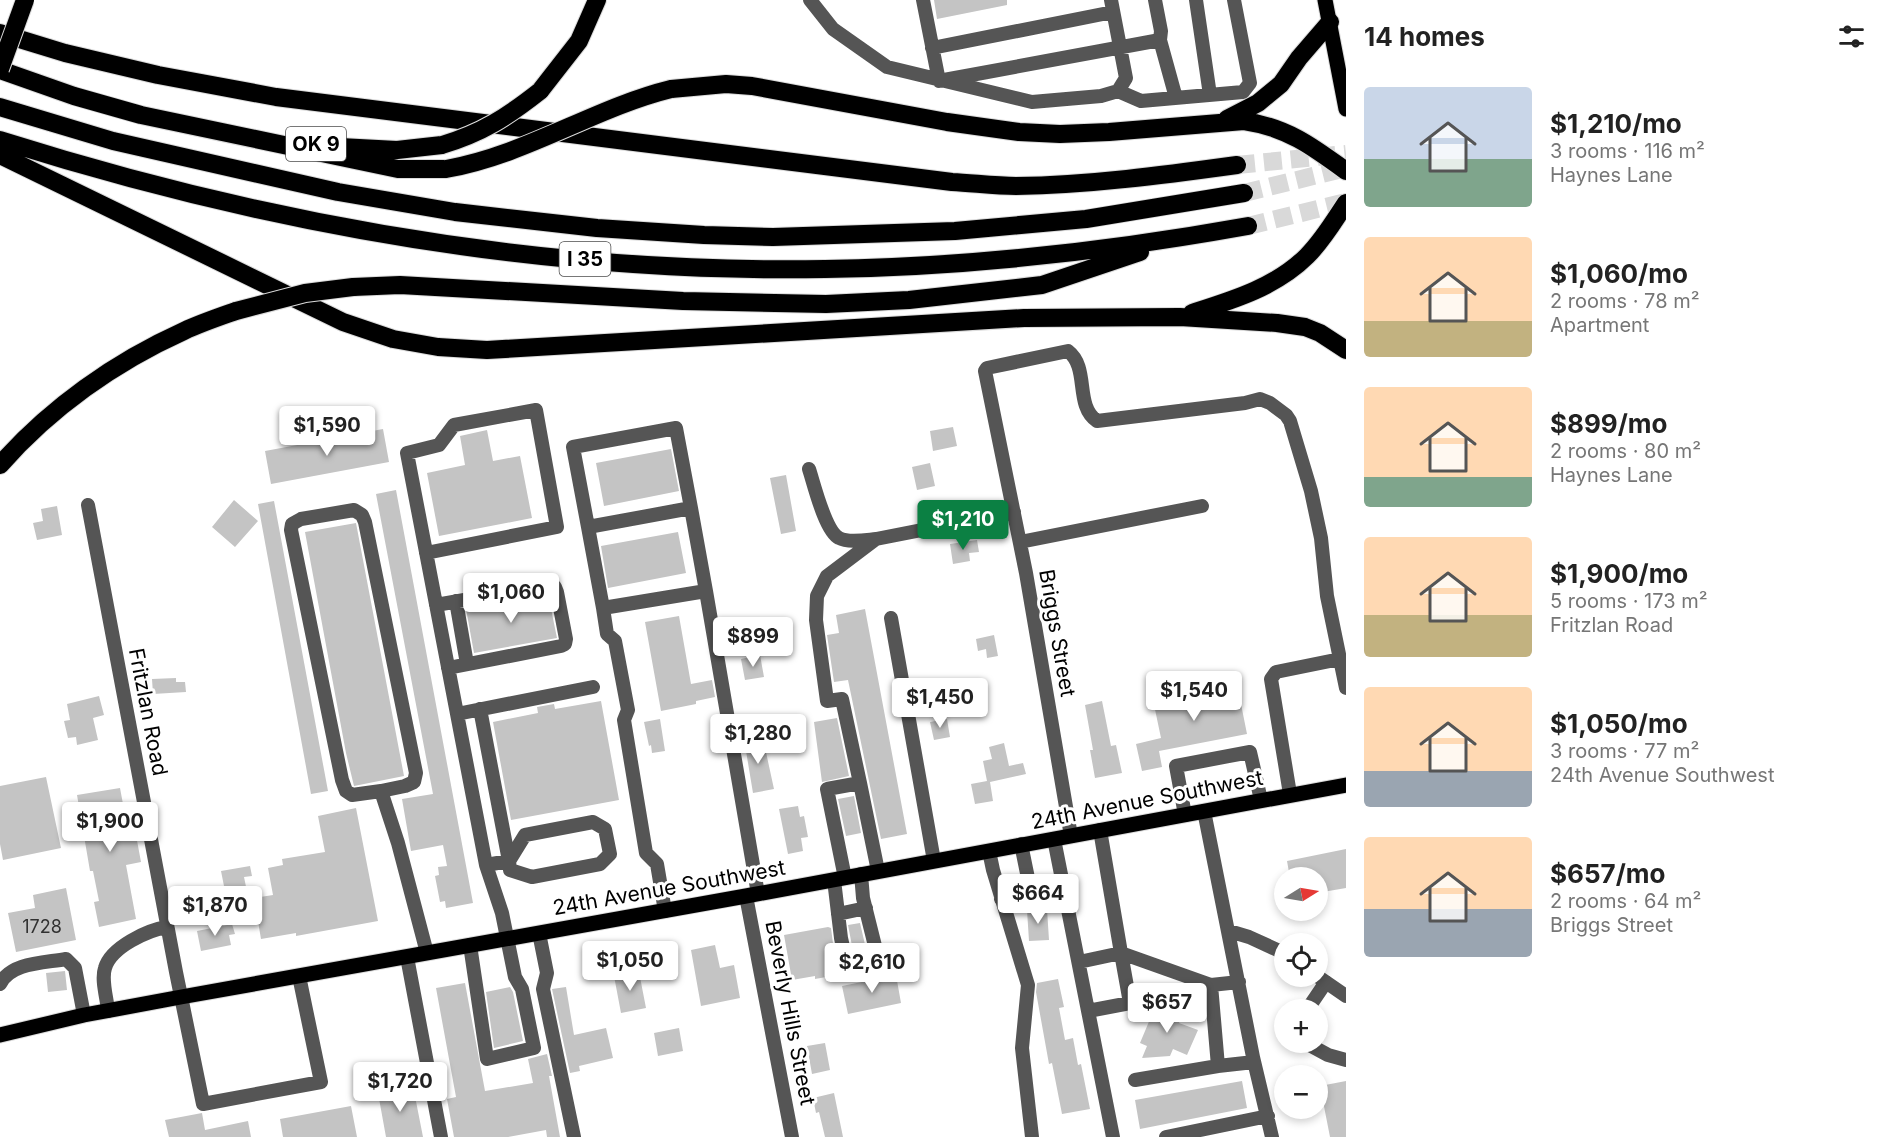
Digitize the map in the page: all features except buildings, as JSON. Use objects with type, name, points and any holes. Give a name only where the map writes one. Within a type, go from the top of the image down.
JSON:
[{"type":"highway","name":"OK 9","points":[[25,0],[0,70],[129,112],[210,130],[356,149],[397,150],[442,145],[486,129],[516,110],[540,91],[579,40],[597,0]]},
{"type":"highway","points":[[1222,122],[1258,103],[1281,84],[1299,58],[1330,22]]},
{"type":"highway","points":[[0,33],[158,75],[276,97],[952,182],[1015,186],[1069,184],[1237,165]]},
{"type":"highway","points":[[210,130],[398,169],[446,169],[492,158],[642,96],[671,89],[726,84],[752,86],[935,120],[1019,132],[1109,132],[1222,122],[1260,123],[1292,134],[1346,171]]},
{"type":"highway","name":"I 35","points":[[0,106],[113,141],[338,192],[455,212],[597,228],[774,237],[954,231],[1086,219],[1244,193]]},
{"type":"highway","name":"I 35","points":[[0,140],[118,175],[257,209],[440,243],[524,254],[632,264],[824,270],[912,267],[1069,253],[1181,238],[1248,226]]},
{"type":"highway","points":[[0,155],[343,322],[393,339],[438,347],[510,349],[1024,318],[1180,317],[1305,327],[1320,333],[1346,350]]},
{"type":"highway","points":[[1180,317],[1240,298],[1266,286],[1289,271],[1315,247],[1346,203]]},
{"type":"highway","points":[[0,465],[51,414],[92,383],[140,352],[186,330],[236,311],[305,293],[353,287],[400,285],[683,301],[826,303],[909,300],[1042,285],[1181,238]]},
{"type":"main road","points":[[1325,0],[1346,109]]},
{"type":"main road","name":"24th Avenue Southwest","points":[[0,1035],[84,1015],[665,911],[1346,785]]},
{"type":"street","points":[[810,0],[833,29],[886,67],[1032,102],[1101,96],[1118,91],[1141,101],[1243,92],[1250,83],[1234,0]]},
{"type":"street","points":[[923,0],[939,81]]},
{"type":"street","points":[[1155,0],[1161,31],[1160,40],[1176,98]]},
{"type":"street","points":[[1196,0],[1210,95]]},
{"type":"street","points":[[932,48],[1112,6],[1126,78],[1118,91]]},
{"type":"street","points":[[939,81],[1160,40]]},
{"type":"street","name":"Briggs Street","points":[[1071,836],[987,368],[1068,351],[1078,362],[1089,415],[1097,421],[1245,403],[1260,399],[1270,403],[1286,415],[1297,442],[1311,490],[1340,660]]},
{"type":"street","points":[[426,553],[557,527],[536,410],[454,425],[439,445],[407,453],[426,553],[486,866],[502,913],[515,977],[522,989],[534,1048],[487,1059],[470,945]]},
{"type":"street","name":"Beverly Hills Street","points":[[588,527],[573,447],[676,428],[706,591],[752,895],[792,1137]]},
{"type":"street","points":[[809,469],[827,522],[839,538],[847,540],[876,540],[1014,512]]},
{"type":"street","name":"Fritzlan Road","points":[[88,505],[167,927],[203,1104],[321,1082],[299,976]]},
{"type":"street","points":[[1020,542],[1202,506]]},
{"type":"street","points":[[665,911],[657,864],[646,854],[624,720],[628,710],[615,641],[607,634],[588,527],[691,508]]},
{"type":"street","points":[[354,510],[362,515],[365,522],[416,772],[414,782],[381,791],[352,795],[346,791],[342,780],[291,530],[292,524],[301,519],[354,510]]},
{"type":"street","points":[[876,540],[827,576],[817,596],[816,620],[827,701],[842,699],[878,871]]},
{"type":"street","points":[[436,605],[549,585],[555,586],[566,639],[565,644],[561,646],[448,668]]},
{"type":"street","points":[[603,608],[706,591]]},
{"type":"street","points":[[456,601],[467,664]]},
{"type":"street","points":[[891,618],[934,861]]},
{"type":"street","points":[[1290,794],[1270,679],[1276,672],[1340,660],[1346,688]]},
{"type":"street","points":[[457,714],[593,687]]},
{"type":"street","points":[[480,709],[508,861],[510,870],[532,877],[600,864],[610,854],[604,829],[593,822],[525,835],[508,861],[486,866]]},
{"type":"street","points":[[1185,815],[1176,766],[1250,752],[1261,800]]},
{"type":"street","points":[[860,783],[827,789],[839,879],[838,914],[846,961],[873,957],[876,950],[861,874]]},
{"type":"street","points":[[381,791],[398,843],[427,953]]},
{"type":"street","points":[[1204,811],[1254,1062],[1272,1137]]},
{"type":"street","points":[[1088,1011],[1130,1003],[1100,831]]},
{"type":"street","points":[[1054,839],[1113,1137]]},
{"type":"street","points":[[1021,844],[1031,893]]},
{"type":"street","points":[[989,851],[1028,985],[1022,1048],[1032,1137]]},
{"type":"street","points":[[1001,898],[1064,887]]},
{"type":"street","points":[[838,914],[866,908]]},
{"type":"street","points":[[108,1011],[104,976],[108,961],[141,934],[167,927]]},
{"type":"street","points":[[1229,932],[1249,937],[1274,948]]},
{"type":"street","points":[[538,933],[547,974],[543,989],[574,1137]]},
{"type":"street","points":[[1079,962],[1121,953],[1211,985],[1239,982]]},
{"type":"street","points":[[406,957],[441,1137]]},
{"type":"street","points":[[0,984],[21,966],[66,959],[75,968],[84,1015]]},
{"type":"street","points":[[1328,983],[1346,996]]},
{"type":"street","points":[[1211,985],[1218,1066]]},
{"type":"street","points":[[1324,1053],[1346,1060]]},
{"type":"street","points":[[1135,1080],[1254,1062]]},
{"type":"street","points":[[1166,1137],[1268,1116]]},
{"type":"tunnel","points":[[1237,165],[1346,154]]},
{"type":"tunnel","points":[[1244,193],[1346,168]]},
{"type":"tunnel","points":[[1248,226],[1346,202]]}]
